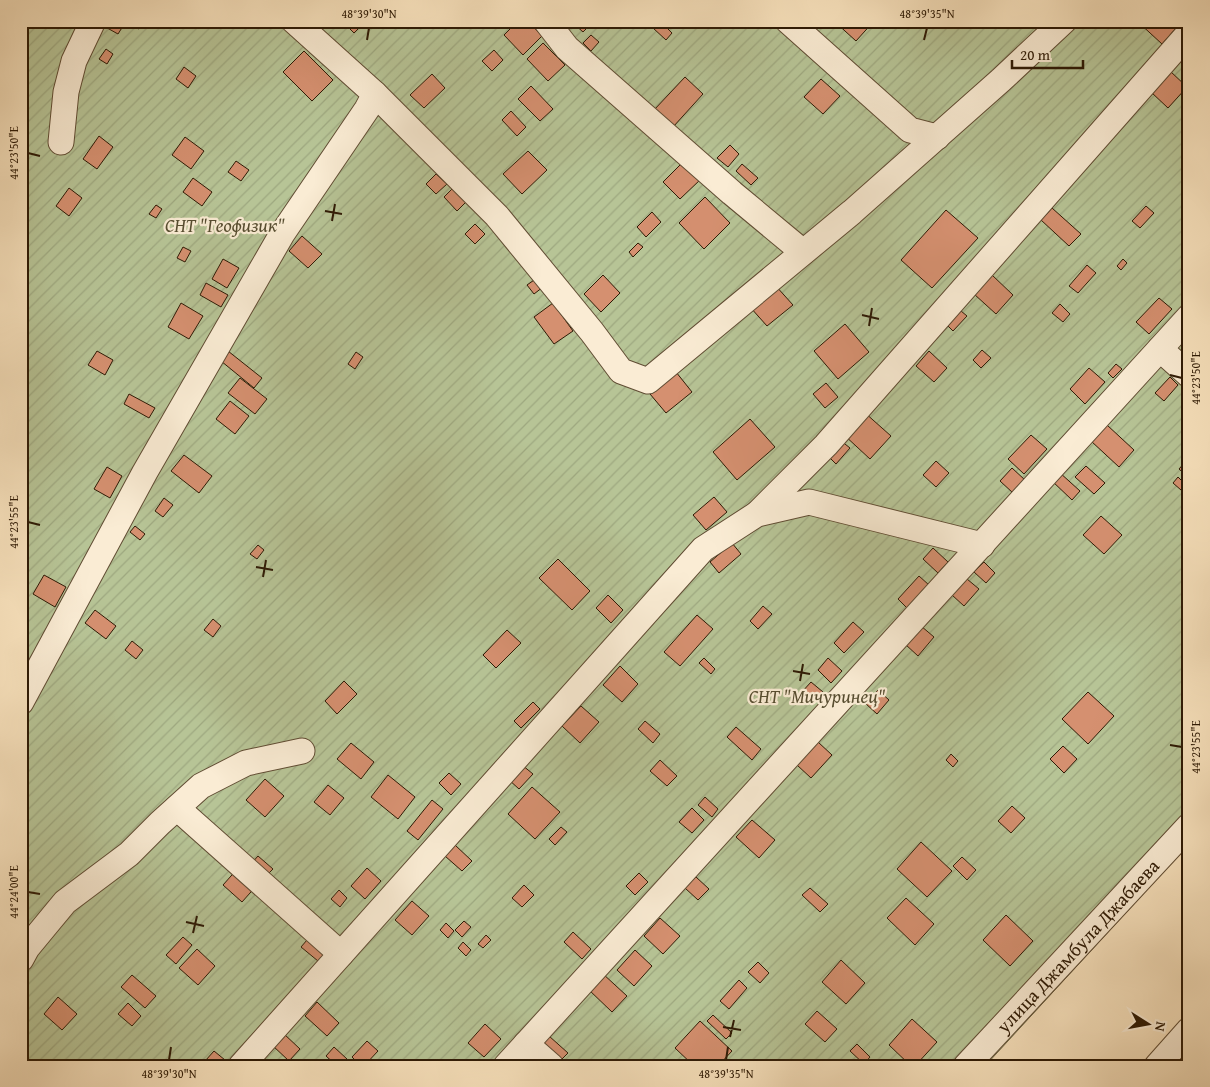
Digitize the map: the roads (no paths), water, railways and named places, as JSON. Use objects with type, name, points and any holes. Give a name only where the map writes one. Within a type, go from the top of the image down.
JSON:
[{"type":"street","points":[[61,142],[66,92],[74,61],[93,21]]},
{"type":"street","points":[[294,21],[375,94],[497,216],[592,332],[621,371],[648,381],[852,212],[937,136],[1050,26]]},
{"type":"street","points":[[546,21],[567,48],[732,193],[803,252]]},
{"type":"street","points":[[788,21],[910,130],[937,136]]},
{"type":"street","points":[[241,1066],[703,549],[757,514],[826,445],[1189,33]]},
{"type":"street","points":[[21,702],[145,472],[282,234],[367,110],[375,94]]},
{"type":"street","points":[[506,1066],[1189,317]]},
{"type":"street","points":[[1160,349],[1189,376]]},
{"type":"street","points":[[757,514],[808,502],[982,545]]},
{"type":"street","points":[[21,959],[27,948],[64,902],[129,854],[201,786],[246,763],[302,751]]},
{"type":"street","points":[[177,808],[341,954]]},
{"type":"street","name":"улица Джамбула Джабаева","points":[[966,1066],[1189,826]]},
{"type":"street","points":[[1157,1066],[1189,1030]]},
{"type":"street","points":[[526,1044],[552,1066]]},
{"type":"park label","name":"СНТ \"Геофизик\"","points":[[225,225]]},
{"type":"park label","name":"СНТ \"Мичуринец\"","points":[[817,696]]}]
